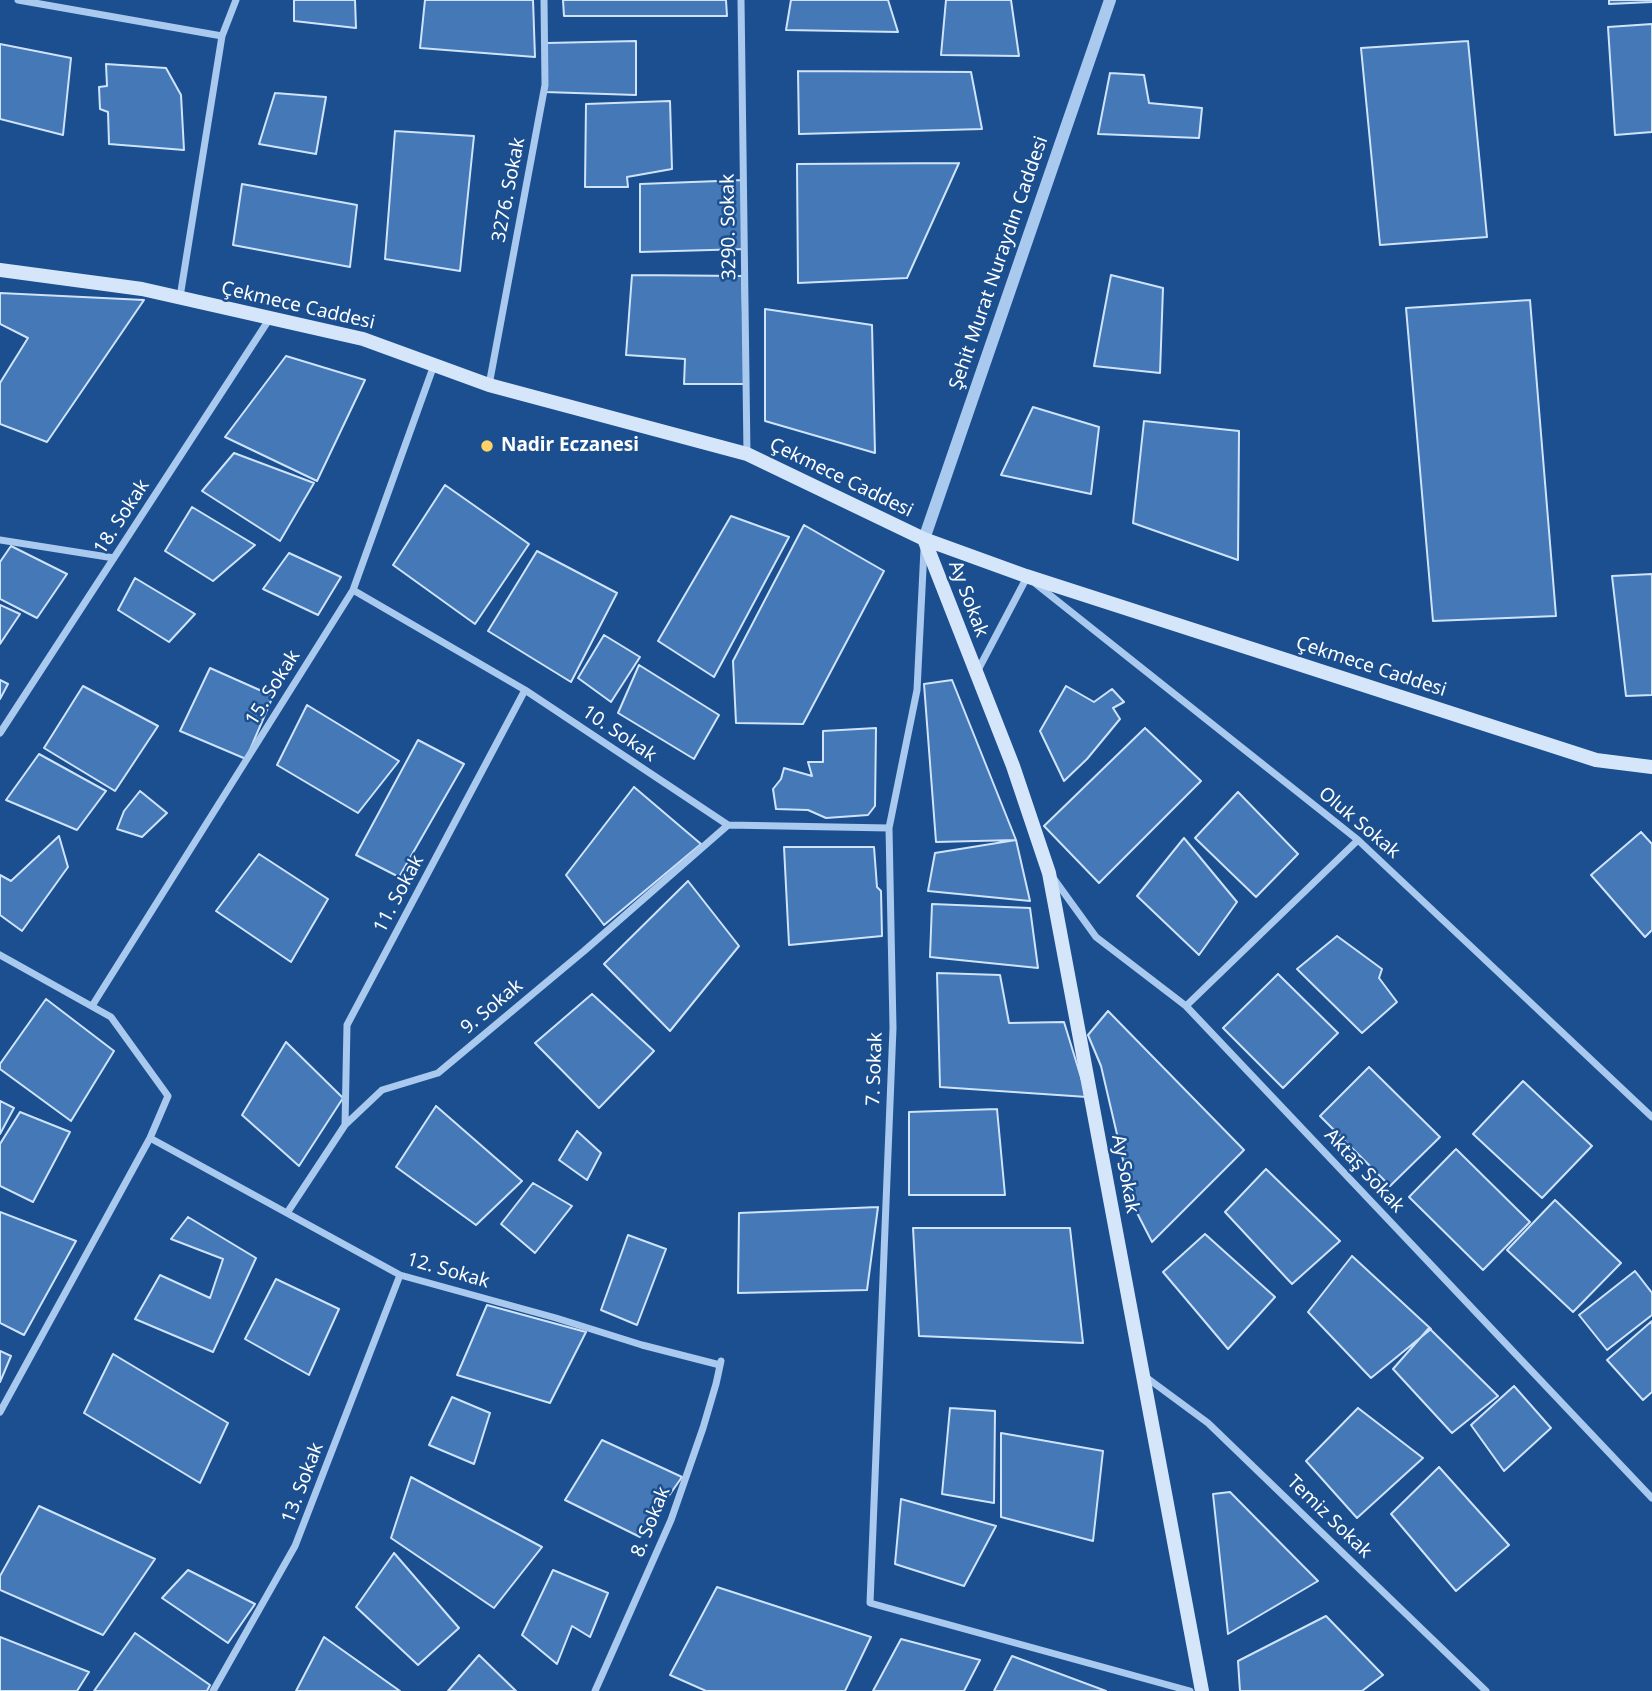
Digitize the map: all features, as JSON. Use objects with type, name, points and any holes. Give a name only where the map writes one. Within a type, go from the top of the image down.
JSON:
[{"type":"main road","name":"Çekmece Caddesi","points":[[0,270],[142,289],[363,339],[489,385],[747,454],[924,540],[1026,576],[1596,760],[1652,767]]},
{"type":"main road","name":"Ay Sokak","points":[[924,540],[1013,766],[1049,873],[1202,1691]]},
{"type":"street","points":[[18,0],[222,36]]},
{"type":"street","points":[[179,298],[222,36],[236,0]]},
{"type":"street","name":"3276. Sokak","points":[[489,385],[545,85],[544,0]]},
{"type":"street","name":"3290. Sokak","points":[[741,0],[747,454]]},
{"type":"street","name":"Şehit Murat Nuraydın Caddesi","points":[[924,540],[1110,0]]},
{"type":"street","name":"18. Sokak","points":[[0,733],[270,318]]},
{"type":"street","name":"15. Sokak","points":[[92,1006],[353,590],[434,365]]},
{"type":"street","points":[[0,540],[114,558]]},
{"type":"street","name":"7. Sokak","points":[[924,540],[917,690],[889,828],[893,1028],[870,1603],[1189,1691]]},
{"type":"street","name":"Ay Sokak","points":[[976,673],[1026,576]]},
{"type":"street","name":"Oluk Sokak","points":[[1026,576],[1358,840],[1652,1116]]},
{"type":"street","name":"10. Sokak","points":[[353,590],[525,691],[728,825]]},
{"type":"street","name":"11. Sokak","points":[[345,1125],[347,1025],[525,691]]},
{"type":"street","points":[[728,825],[889,828]]},
{"type":"street","name":"9. Sokak","points":[[288,1213],[345,1125],[382,1090],[438,1073],[584,951],[728,825]]},
{"type":"street","points":[[1186,1006],[1358,840]]},
{"type":"street","name":"Aktaş Sokak","points":[[1049,873],[1096,937],[1186,1006],[1652,1497]]},
{"type":"street","points":[[0,955],[111,1017],[168,1096],[150,1138],[0,1412]]},
{"type":"street","name":"12. Sokak","points":[[150,1138],[400,1275],[642,1345],[720,1362]]},
{"type":"street","name":"13. Sokak","points":[[213,1691],[295,1546],[400,1275]]},
{"type":"street","name":"8. Sokak","points":[[595,1691],[671,1520],[703,1427],[720,1362]]},
{"type":"street","name":"Temiz Sokak","points":[[1143,1375],[1208,1423],[1486,1691]]},
{"type":"building","points":[[294,0],[355,0],[356,28],[294,21]]},
{"type":"building","points":[[425,0],[533,0],[535,57],[420,48]]},
{"type":"building","points":[[563,0],[726,0],[727,16],[564,16]]},
{"type":"building","points":[[791,0],[888,0],[898,32],[786,30]]},
{"type":"building","points":[[946,0],[1011,0],[1019,56],[941,55]]},
{"type":"building","points":[[1609,0],[1652,0],[1652,2],[1609,4]]},
{"type":"building","points":[[1652,24],[1652,132],[1615,135],[1608,27]]},
{"type":"building","points":[[636,41],[636,95],[545,92],[547,43]]},
{"type":"building","points":[[1468,41],[1487,237],[1380,245],[1361,48]]},
{"type":"building","points":[[0,44],[71,58],[63,135],[0,119]]},
{"type":"building","points":[[106,64],[166,68],[181,95],[184,150],[109,144],[108,112],[100,109],[99,87],[107,86]]},
{"type":"building","points":[[798,71],[971,72],[982,129],[799,134]]},
{"type":"building","points":[[1110,73],[1144,75],[1149,103],[1202,108],[1199,138],[1098,134]]},
{"type":"building","points":[[275,93],[326,97],[316,154],[259,144]]},
{"type":"building","points":[[670,101],[672,169],[627,177],[628,187],[585,187],[586,104]]},
{"type":"building","points":[[395,131],[474,136],[460,271],[385,259]]},
{"type":"building","points":[[959,163],[907,278],[798,283],[797,164]]},
{"type":"building","points":[[745,180],[746,249],[640,252],[640,184]]},
{"type":"building","points":[[242,184],[357,205],[350,267],[233,245]]},
{"type":"building","points":[[632,275],[742,276],[745,384],[684,384],[685,359],[626,355]]},
{"type":"building","points":[[1111,275],[1163,288],[1160,373],[1094,366]]},
{"type":"building","points":[[0,293],[144,300],[47,442],[0,424],[0,383],[28,338],[0,324]]},
{"type":"building","points":[[1530,300],[1556,616],[1433,621],[1406,308]]},
{"type":"building","points":[[765,309],[872,325],[875,453],[765,421]]},
{"type":"building","points":[[286,356],[365,380],[317,481],[225,437]]},
{"type":"building","points":[[1033,407],[1099,427],[1091,494],[1001,475]]},
{"type":"building","points":[[1144,421],[1239,431],[1238,560],[1133,523]]},
{"type":"building","points":[[234,453],[314,483],[280,541],[202,491]]},
{"type":"building","points":[[445,485],[529,544],[475,624],[393,565]]},
{"type":"building","points":[[192,507],[255,545],[213,581],[165,551]]},
{"type":"building","points":[[731,516],[789,537],[714,677],[658,641]]},
{"type":"building","points":[[804,525],[884,571],[803,724],[736,723],[733,661]]},
{"type":"building","points":[[11,546],[67,574],[37,618],[0,599],[0,562]]},
{"type":"building","points":[[537,551],[617,593],[571,682],[488,631]]},
{"type":"building","points":[[289,553],[341,577],[318,615],[263,589]]},
{"type":"building","points":[[1652,574],[1652,695],[1626,696],[1612,576]]},
{"type":"building","points":[[135,578],[195,614],[169,642],[118,610]]},
{"type":"building","points":[[0,605],[20,614],[0,644]]},
{"type":"building","points":[[604,635],[640,657],[611,702],[578,678]]},
{"type":"building","points":[[639,665],[719,715],[694,759],[618,713]]},
{"type":"building","points":[[210,668],[273,696],[246,759],[180,731]]},
{"type":"building","points":[[0,680],[8,684],[0,699]]},
{"type":"building","points":[[952,680],[1016,840],[936,842],[924,684]]},
{"type":"building","points":[[83,686],[158,726],[115,791],[44,748]]},
{"type":"building","points":[[1066,686],[1094,702],[1112,689],[1124,702],[1113,708],[1120,719],[1087,759],[1064,781],[1040,731]]},
{"type":"building","points":[[307,705],[399,761],[358,813],[277,765]]},
{"type":"building","points":[[876,728],[875,806],[868,815],[826,818],[808,810],[776,809],[773,789],[781,779],[784,768],[812,776],[808,762],[823,762],[823,731]]},
{"type":"building","points":[[1145,728],[1201,781],[1099,883],[1044,826]]},
{"type":"building","points":[[418,740],[464,764],[399,877],[356,855]]},
{"type":"building","points":[[39,754],[106,791],[77,830],[6,800]]},
{"type":"building","points":[[634,787],[701,844],[604,925],[566,875]]},
{"type":"building","points":[[140,791],[167,813],[142,837],[117,829],[124,811]]},
{"type":"building","points":[[1238,792],[1298,854],[1256,897],[1195,838]]},
{"type":"building","points":[[1641,832],[1652,844],[1652,930],[1645,937],[1591,875]]},
{"type":"building","points":[[59,836],[68,867],[22,931],[0,915],[0,875],[11,881]]},
{"type":"building","points":[[1184,838],[1237,902],[1199,955],[1137,896]]},
{"type":"building","points":[[1016,840],[1030,901],[928,891],[935,853]]},
{"type":"building","points":[[784,847],[874,847],[877,887],[881,891],[882,936],[789,945]]},
{"type":"building","points":[[259,854],[328,899],[291,962],[216,911]]},
{"type":"building","points":[[688,881],[739,946],[670,1031],[604,964]]},
{"type":"building","points":[[932,904],[1030,908],[1038,968],[930,957]]},
{"type":"building","points":[[1337,936],[1382,969],[1379,978],[1397,1002],[1362,1033],[1297,969]]},
{"type":"building","points":[[937,973],[1000,975],[1009,1023],[1064,1022],[1087,1097],[940,1087]]},
{"type":"building","points":[[1278,974],[1338,1033],[1283,1088],[1223,1028]]},
{"type":"building","points":[[592,994],[654,1051],[599,1108],[535,1043]]},
{"type":"building","points":[[46,999],[114,1051],[71,1121],[0,1069],[0,1064]]},
{"type":"building","points":[[1108,1011],[1244,1150],[1152,1242],[1134,1207],[1101,1066],[1088,1035]]},
{"type":"building","points":[[286,1042],[343,1098],[299,1166],[242,1115]]},
{"type":"building","points":[[1369,1067],[1440,1137],[1390,1186],[1320,1116]]},
{"type":"building","points":[[1523,1081],[1592,1146],[1542,1198],[1473,1134]]},
{"type":"building","points":[[0,1101],[14,1108],[0,1134]]},
{"type":"building","points":[[436,1106],[522,1181],[476,1225],[396,1167]]},
{"type":"building","points":[[997,1109],[1005,1195],[909,1195],[909,1112]]},
{"type":"building","points":[[20,1112],[70,1132],[33,1202],[0,1186],[0,1144]]},
{"type":"building","points":[[577,1131],[601,1153],[587,1180],[559,1160]]},
{"type":"building","points":[[1456,1149],[1530,1222],[1483,1270],[1409,1197]]},
{"type":"building","points":[[1266,1169],[1340,1241],[1292,1284],[1225,1212]]},
{"type":"building","points":[[533,1183],[572,1206],[535,1253],[501,1224]]},
{"type":"building","points":[[1555,1200],[1621,1263],[1573,1312],[1507,1250]]},
{"type":"building","points":[[878,1207],[867,1290],[738,1293],[739,1213]]},
{"type":"building","points":[[0,1212],[76,1241],[24,1335],[0,1323]]},
{"type":"building","points":[[188,1217],[256,1258],[213,1352],[135,1319],[160,1275],[210,1298],[223,1259],[171,1239]]},
{"type":"building","points":[[913,1228],[1070,1228],[1083,1343],[919,1336]]},
{"type":"building","points":[[1205,1234],[1275,1297],[1228,1349],[1163,1272]]},
{"type":"building","points":[[628,1235],[666,1249],[637,1325],[601,1310]]},
{"type":"building","points":[[1352,1256],[1431,1329],[1371,1378],[1308,1312]]},
{"type":"building","points":[[1635,1271],[1652,1293],[1652,1315],[1607,1350],[1579,1315]]},
{"type":"building","points":[[276,1279],[339,1309],[309,1375],[245,1339]]},
{"type":"building","points":[[487,1305],[586,1332],[550,1403],[457,1375]]},
{"type":"building","points":[[1652,1321],[1652,1392],[1643,1400],[1607,1360]]},
{"type":"building","points":[[1429,1328],[1498,1396],[1452,1433],[1393,1369]]},
{"type":"building","points":[[0,1351],[11,1356],[0,1382]]},
{"type":"building","points":[[113,1354],[228,1423],[200,1483],[84,1413]]},
{"type":"building","points":[[1514,1386],[1551,1428],[1504,1471],[1471,1425]]},
{"type":"building","points":[[452,1397],[490,1413],[474,1464],[429,1445]]},
{"type":"building","points":[[950,1408],[995,1411],[994,1503],[942,1494]]},
{"type":"building","points":[[1358,1408],[1423,1458],[1357,1518],[1306,1461]]},
{"type":"building","points":[[1001,1433],[1103,1451],[1093,1541],[1001,1517]]},
{"type":"building","points":[[602,1440],[682,1477],[640,1537],[565,1500]]},
{"type":"building","points":[[1439,1467],[1509,1545],[1456,1591],[1391,1514]]},
{"type":"building","points":[[411,1477],[542,1547],[494,1608],[391,1538]]},
{"type":"building","points":[[1230,1492],[1318,1581],[1228,1634],[1213,1494]]},
{"type":"building","points":[[901,1499],[996,1526],[964,1586],[895,1564]]},
{"type":"building","points":[[39,1506],[155,1559],[103,1635],[0,1590],[0,1576]]},
{"type":"building","points":[[394,1553],[459,1628],[418,1665],[356,1607]]},
{"type":"building","points":[[188,1570],[255,1604],[228,1643],[162,1598]]},
{"type":"building","points":[[553,1570],[608,1593],[590,1637],[572,1626],[557,1664],[522,1635]]},
{"type":"building","points":[[717,1587],[871,1637],[845,1691],[706,1691],[670,1675]]},
{"type":"building","points":[[1326,1616],[1383,1675],[1362,1691],[1240,1691],[1238,1661]]},
{"type":"building","points":[[135,1633],[210,1685],[207,1691],[94,1691]]},
{"type":"building","points":[[0,1637],[89,1672],[77,1691],[0,1691]]},
{"type":"building","points":[[324,1637],[400,1691],[296,1691]]},
{"type":"building","points":[[901,1639],[980,1660],[964,1691],[873,1691]]},
{"type":"building","points":[[479,1655],[516,1691],[448,1691]]},
{"type":"building","points":[[1012,1656],[1106,1691],[994,1691]]},
{"type":"place","name":"Nadir Eczanesi","points":[[487,446]]}]
